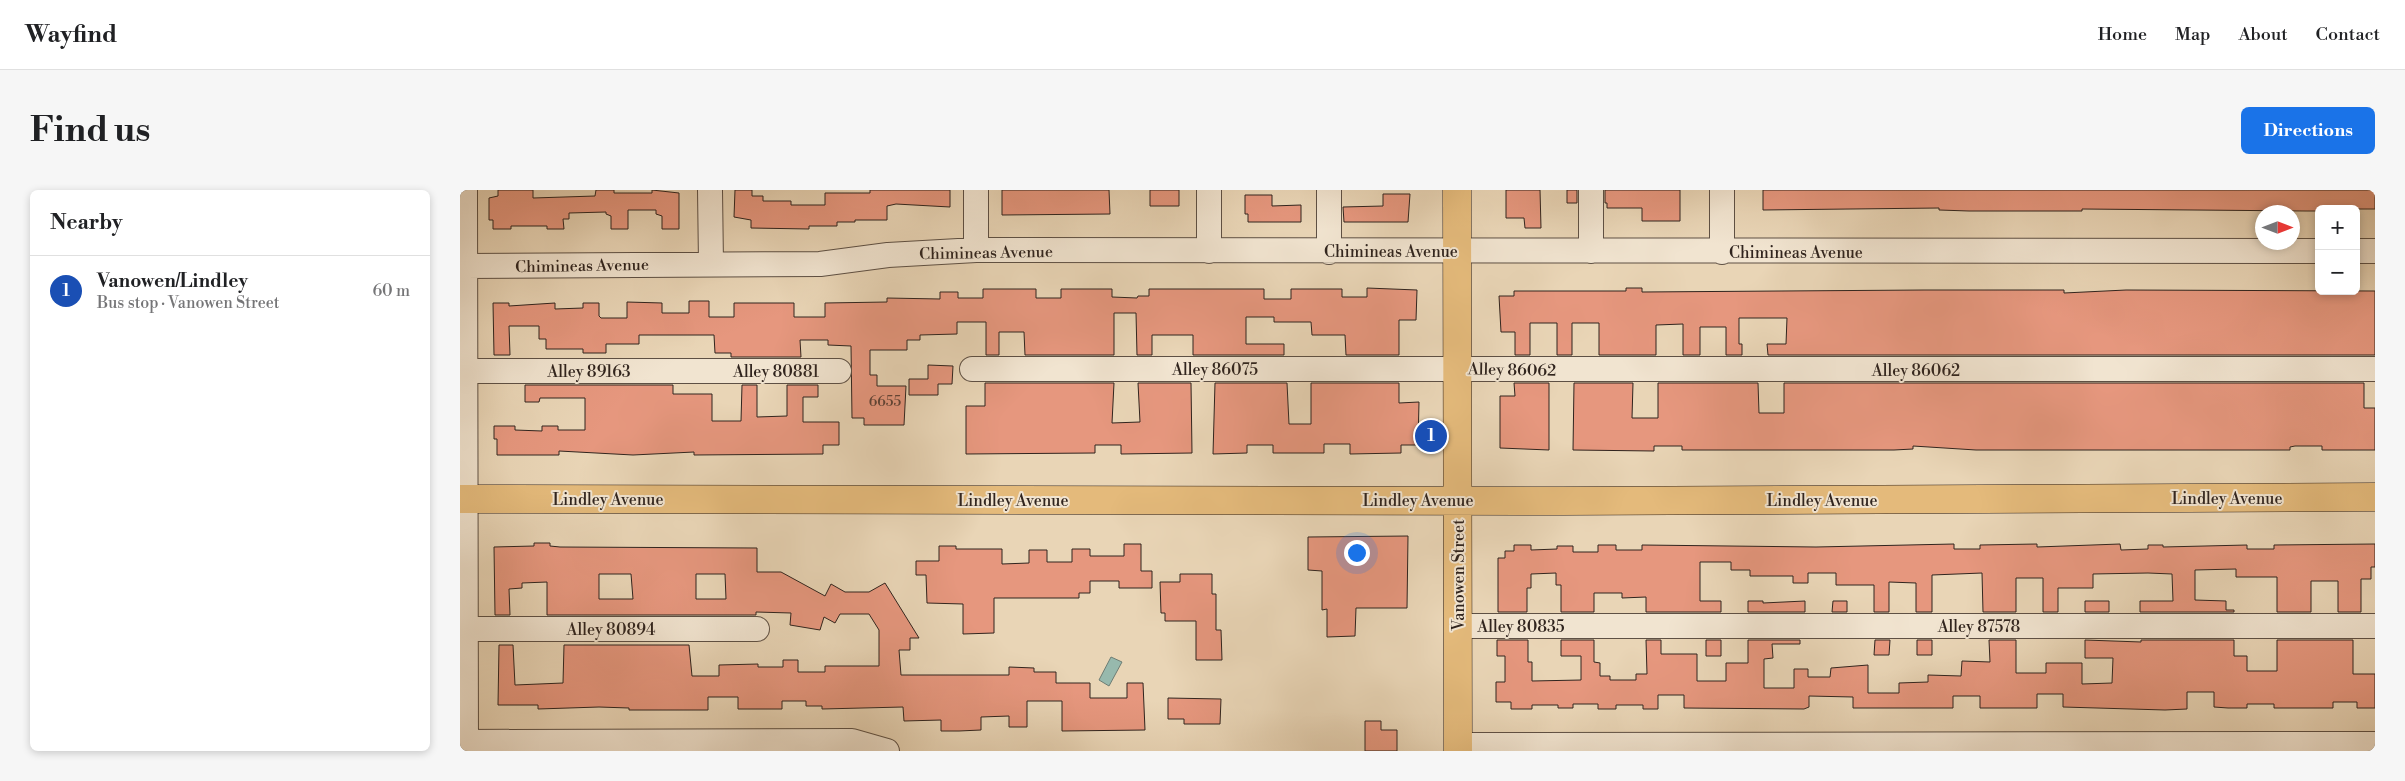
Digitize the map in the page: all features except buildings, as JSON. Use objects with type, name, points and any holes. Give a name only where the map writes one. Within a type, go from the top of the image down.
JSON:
[{"type":"main road","name":"Vanowen Street","points":[[1457,190],[1458,748]]},
{"type":"main road","name":"Lindley Avenue","points":[[462,499],[1458,500],[2375,497]]},
{"type":"street","points":[[465,190],[465,371],[462,499],[464,745],[852,740],[888,751]]},
{"type":"street","points":[[710,190],[710,264]]},
{"type":"street","points":[[976,190],[976,250]]},
{"type":"street","points":[[1209,190],[1209,251]]},
{"type":"street","points":[[1329,190],[1329,252]]},
{"type":"street","points":[[1591,190],[1591,251]]},
{"type":"street","points":[[1722,190],[1722,252]]},
{"type":"street","name":"Chimineas Avenue","points":[[465,266],[820,264],[888,256],[976,250],[1329,252],[2315,251]]},
{"type":"street","points":[[2360,251],[2375,251]]},
{"type":"street","name":"Alley 86062","points":[[1458,368],[1486,370],[2375,369]]},
{"type":"street","name":"Alley 86075","points":[[972,369],[1458,368]]},
{"type":"street","name":"Alley 89163","points":[[465,371],[712,371]]},
{"type":"street","name":"Alley 80881","points":[[712,371],[839,371]]},
{"type":"street","name":"Alley 80835","points":[[1458,626],[1584,626]]},
{"type":"street","name":"Alley 87578","points":[[1584,626],[2375,626]]},
{"type":"street","name":"Alley 80894","points":[[463,629],[757,629]]},
{"type":"street","points":[[1458,748],[2375,744]]},
{"type":"water","points":[[1111,657],[1122,662],[1109,686],[1099,680]]},
{"type":"place","name":"Vanowen/Lindley","points":[[1431,436]]}]
